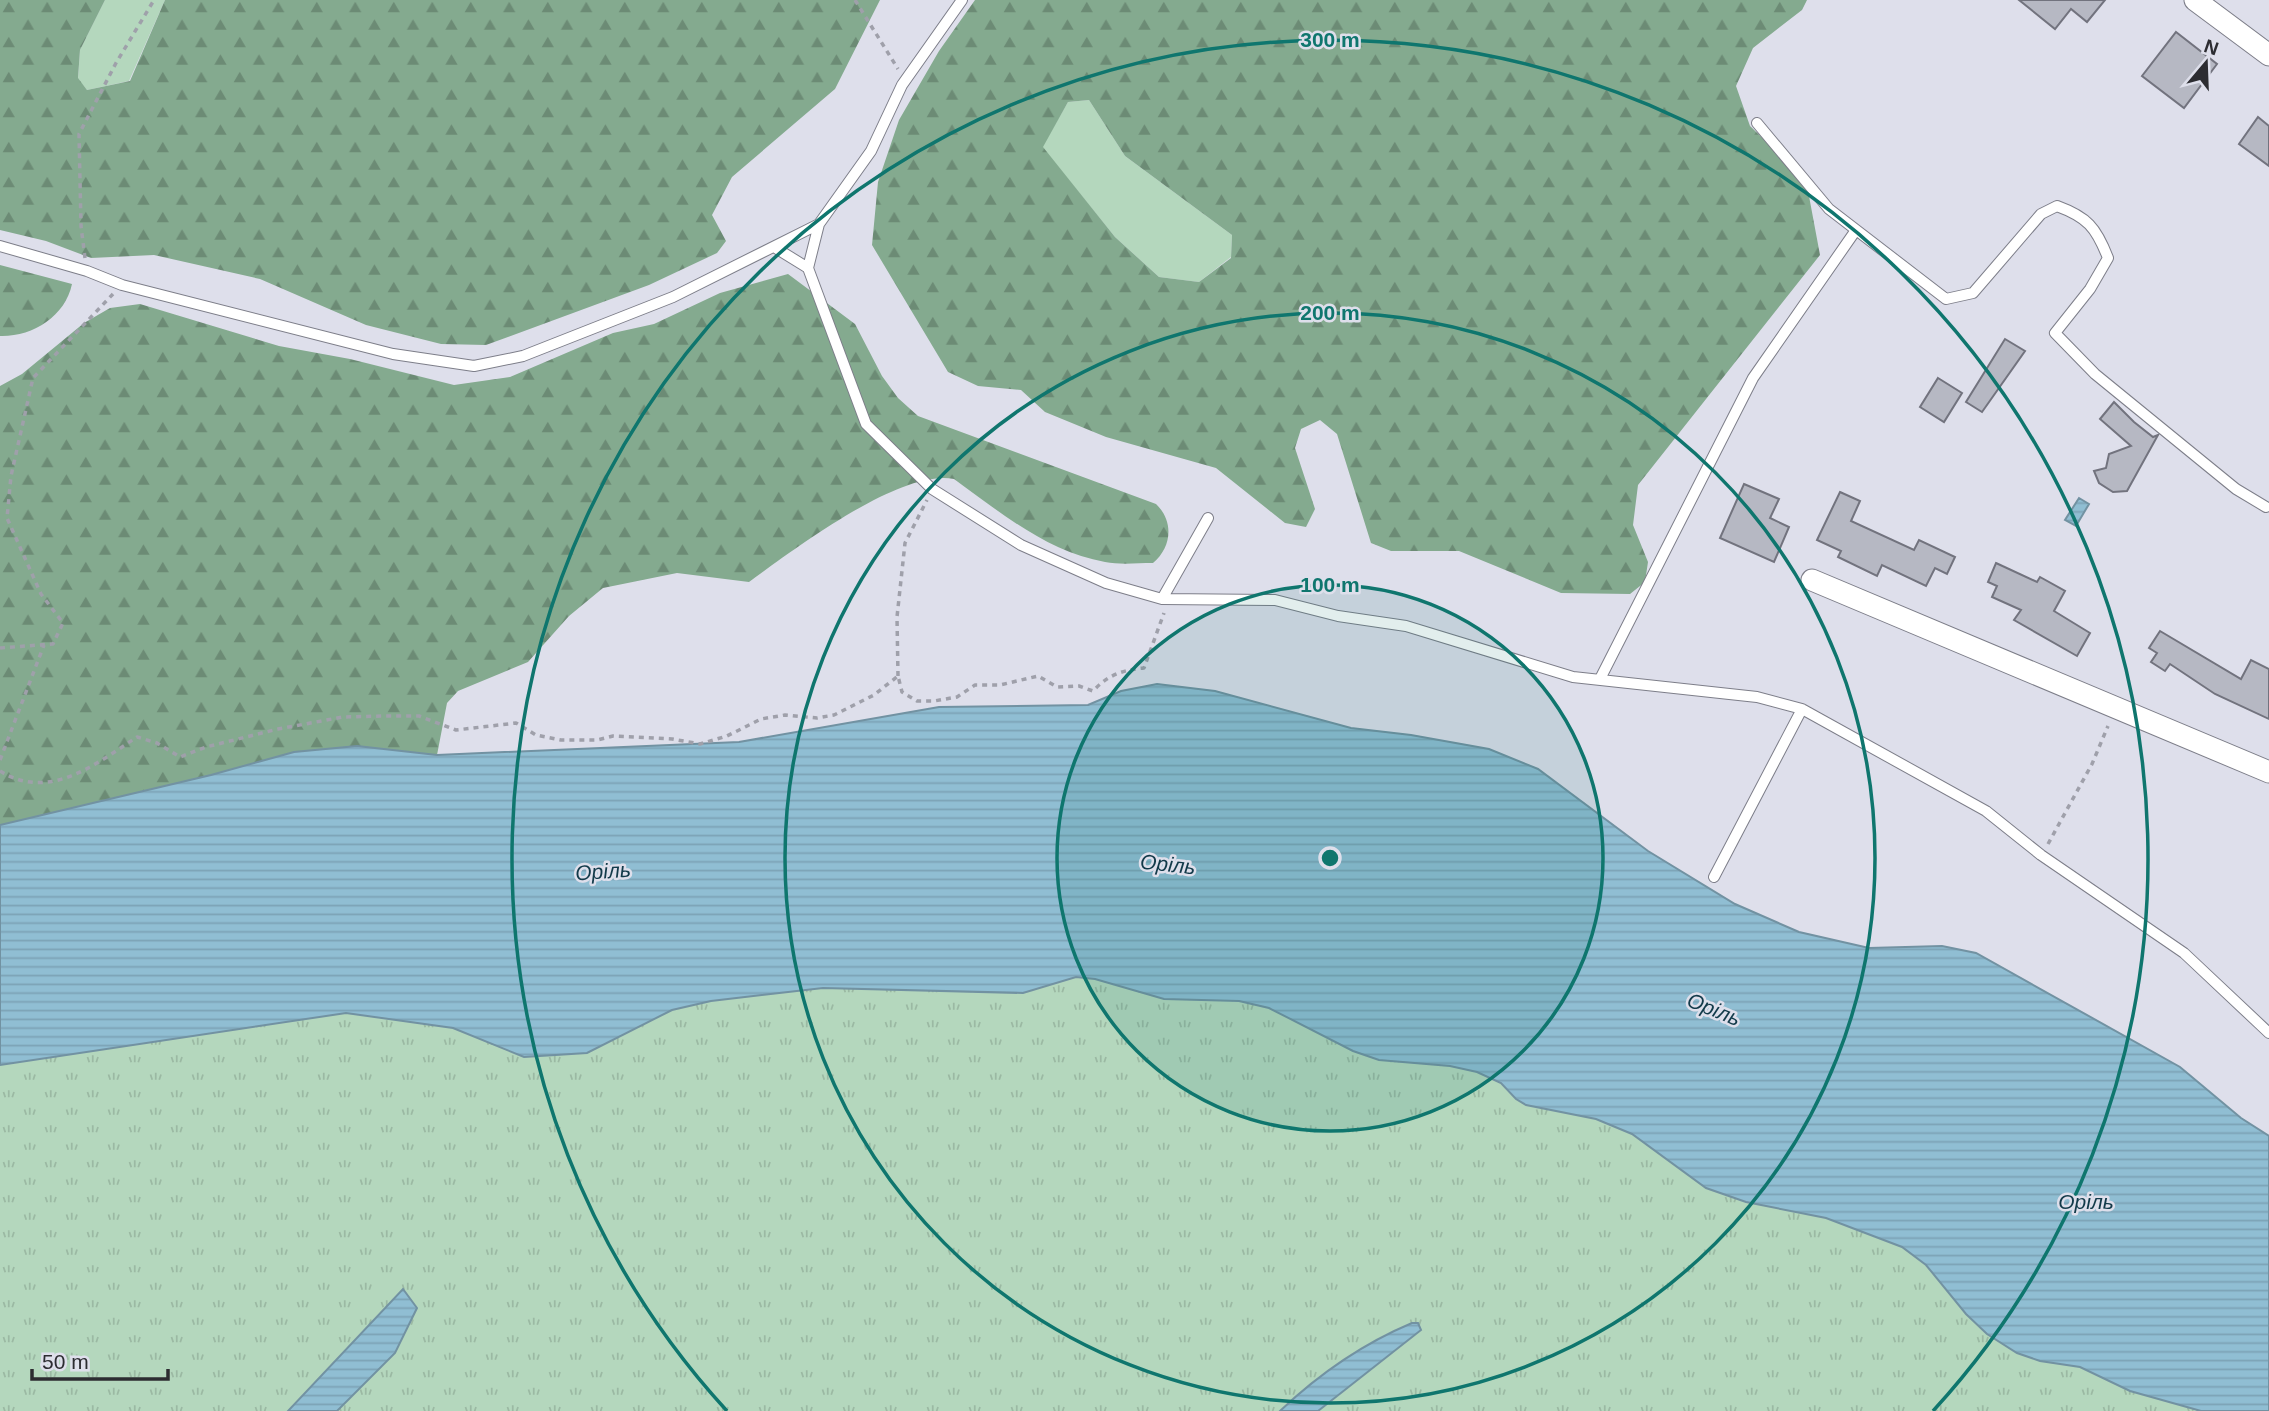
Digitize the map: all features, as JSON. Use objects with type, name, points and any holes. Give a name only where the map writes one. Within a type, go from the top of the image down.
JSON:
[{"type":"street","points":[[2195,0],[2269,55]]},
{"type":"street","points":[[1812,580],[2269,772]]},
{"type":"lane","points":[[962,0],[902,85],[871,151],[819,224],[808,268],[866,424],[932,489],[1021,545],[1105,583],[1166,598],[1275,600],[1338,616],[1406,626],[1573,677],[1745,696],[1802,709],[1986,811],[2041,855],[2184,953],[2269,1032]]},
{"type":"lane","points":[[1757,122],[1829,209],[1946,299],[1973,293],[2042,214],[2057,206],[2080,215],[2099,234],[2108,258],[2090,289],[2055,333],[2105,382],[2236,489],[2266,506]]},
{"type":"lane","points":[[0,246],[87,271],[122,285],[393,354],[474,366],[523,356],[673,297],[819,224]]},
{"type":"lane","points":[[1600,679],[1754,378],[1856,230]]},
{"type":"lane","points":[[774,247],[808,268]]},
{"type":"lane","points":[[1166,598],[1208,518]]},
{"type":"lane","points":[[1714,877],[1802,709]]},
{"type":"path","points":[[87,271],[81,226],[79,134],[116,63],[154,0]]},
{"type":"path","points":[[855,0],[885,52],[896,64],[902,85]]},
{"type":"path","points":[[0,648],[53,644],[63,623],[41,594],[7,518],[14,464],[33,378],[75,330],[122,285]]},
{"type":"path","points":[[932,489],[905,542],[897,617],[898,676],[902,692],[916,701],[934,701],[957,696],[975,685],[993,685],[1038,677],[1057,687],[1079,686],[1093,691],[1105,678],[1125,670],[1144,668],[1166,598]]},
{"type":"path","points":[[0,760],[44,644]]},
{"type":"path","points":[[0,771],[16,781],[59,782],[89,768],[137,737],[157,743],[180,757],[206,747],[278,729],[343,717],[419,716],[456,730],[516,723],[536,735],[561,740],[597,740],[613,736],[672,739],[700,744],[727,736],[761,719],[785,715],[817,718],[834,715],[874,695],[898,676]]},
{"type":"path","points":[[2041,855],[2092,764],[2116,708]]},
{"type":"green space","points":[[0,0],[105,0],[80,50],[78,78],[87,90],[130,81],[165,0],[880,0],[835,89],[732,177],[712,215],[726,241],[717,253],[649,285],[486,345],[441,344],[366,325],[260,279],[154,255],[91,258],[46,241],[0,230]]},
{"type":"green space","points":[[105,0],[165,0],[129,81],[87,90],[78,79],[80,50]]},
{"type":"green space","points":[[975,0],[1807,0],[1802,10],[1753,48],[1736,86],[1750,126],[1806,180],[1820,255],[1638,485],[1633,525],[1648,562],[1645,582],[1630,594],[1561,593],[1459,551],[1391,551],[1371,543],[1337,434],[1320,420],[1301,429],[1295,448],[1315,509],[1306,527],[1285,523],[1216,468],[1106,437],[1045,412],[1021,390],[978,386],[948,372],[872,245],[878,182],[899,120],[939,51]],"holes":[[[1089,100],[1125,156],[1232,235],[1231,258],[1199,282],[1159,277],[1115,237],[1043,147],[1068,102]]]},
{"type":"green space","points":[[1089,100],[1125,156],[1232,235],[1231,257],[1199,282],[1159,277],[1115,237],[1042,147],[1068,102]]},
{"type":"green space","points":[[0,265],[72,284],[68,296],[55,315],[35,329],[0,336]]},
{"type":"green space","points":[[788,274],[855,324],[882,376],[898,398],[918,416],[1156,504],[1168,526],[1167,542],[1159,557],[1153,563],[1129,564],[1084,557],[1025,529],[954,479],[932,479],[877,498],[848,514],[749,582],[677,573],[603,588],[569,616],[528,662],[458,691],[447,703],[437,755],[357,746],[294,752],[211,775],[0,825],[0,386],[22,374],[84,323],[110,308],[140,304],[279,346],[350,359],[454,385],[510,377],[613,333],[654,324],[720,293]]},
{"type":"green space","points":[[1157,684],[1215,691],[1351,728],[1411,735],[1489,749],[1538,769],[1648,851],[1735,904],[1799,932],[1869,948],[1942,946],[1976,953],[2180,1067],[2241,1118],[2269,1136],[2269,1411],[0,1411],[0,825],[211,775],[294,752],[357,746],[437,755],[739,742],[939,707],[1088,705],[1121,691]]},
{"type":"water","points":[[2079,498],[2089,504],[2076,526],[2065,520]]},
{"type":"water","name":"Орiль","points":[[1157,684],[1215,691],[1351,728],[1411,735],[1489,749],[1538,769],[1648,851],[1735,904],[1799,932],[1869,948],[1942,946],[1976,953],[2180,1067],[2241,1118],[2269,1136],[2269,1411],[2201,1411],[2130,1391],[2080,1367],[2040,1361],[2017,1353],[1987,1334],[1966,1314],[1926,1265],[1902,1247],[1826,1218],[1746,1202],[1706,1188],[1632,1134],[1596,1119],[1526,1105],[1516,1099],[1501,1083],[1477,1072],[1450,1066],[1379,1060],[1353,1051],[1269,1008],[1239,1001],[1164,999],[1095,979],[1076,977],[1023,993],[823,988],[711,1001],[672,1010],[587,1053],[524,1057],[453,1028],[346,1013],[0,1065],[0,825],[211,775],[294,752],[357,746],[437,755],[739,742],[939,707],[1088,705],[1121,691]]},
{"type":"water","points":[[403,1289],[417,1308],[395,1353],[337,1411],[288,1411]]},
{"type":"water","points":[[1412,1323],[1418,1323],[1421,1330],[1318,1411],[1280,1411],[1342,1361],[1376,1340]]},
{"type":"building","points":[[2019,0],[2105,0],[2087,22],[2071,9],[2055,29]]},
{"type":"building","points":[[2176,32],[2217,64],[2184,108],[2142,76]]},
{"type":"building","points":[[2258,117],[2269,126],[2269,166],[2239,144]]},
{"type":"building","points":[[2005,339],[2025,351],[1982,412],[1966,402]]},
{"type":"building","points":[[1938,378],[1962,393],[1944,422],[1920,407]]},
{"type":"building","points":[[2114,402],[2153,437],[2158,435],[2127,491],[2113,492],[2099,483],[2094,471],[2106,468],[2109,454],[2131,446],[2100,419]]},
{"type":"building","points":[[1744,484],[1779,499],[1770,518],[1789,527],[1774,562],[1720,538]]},
{"type":"building","points":[[1840,492],[1860,501],[1851,521],[1914,550],[1919,540],[1955,557],[1947,574],[1935,568],[1926,586],[1882,565],[1877,576],[1838,557],[1841,551],[1817,540]]},
{"type":"building","points":[[1996,563],[2037,582],[2040,577],[2065,591],[2054,611],[2090,633],[2077,656],[2014,620],[2021,610],[1992,597],[1997,586],[1988,582]]},
{"type":"building","points":[[2160,631],[2241,679],[2251,660],[2269,669],[2269,719],[2215,694],[2170,664],[2165,671],[2151,662],[2157,653],[2149,648]]},
{"type":"water label","name":"Оріль","points":[[1168,864]]},
{"type":"water label","name":"Оріль","points":[[603,871]]},
{"type":"water label","name":"Оріль","points":[[1714,1009]]}]
